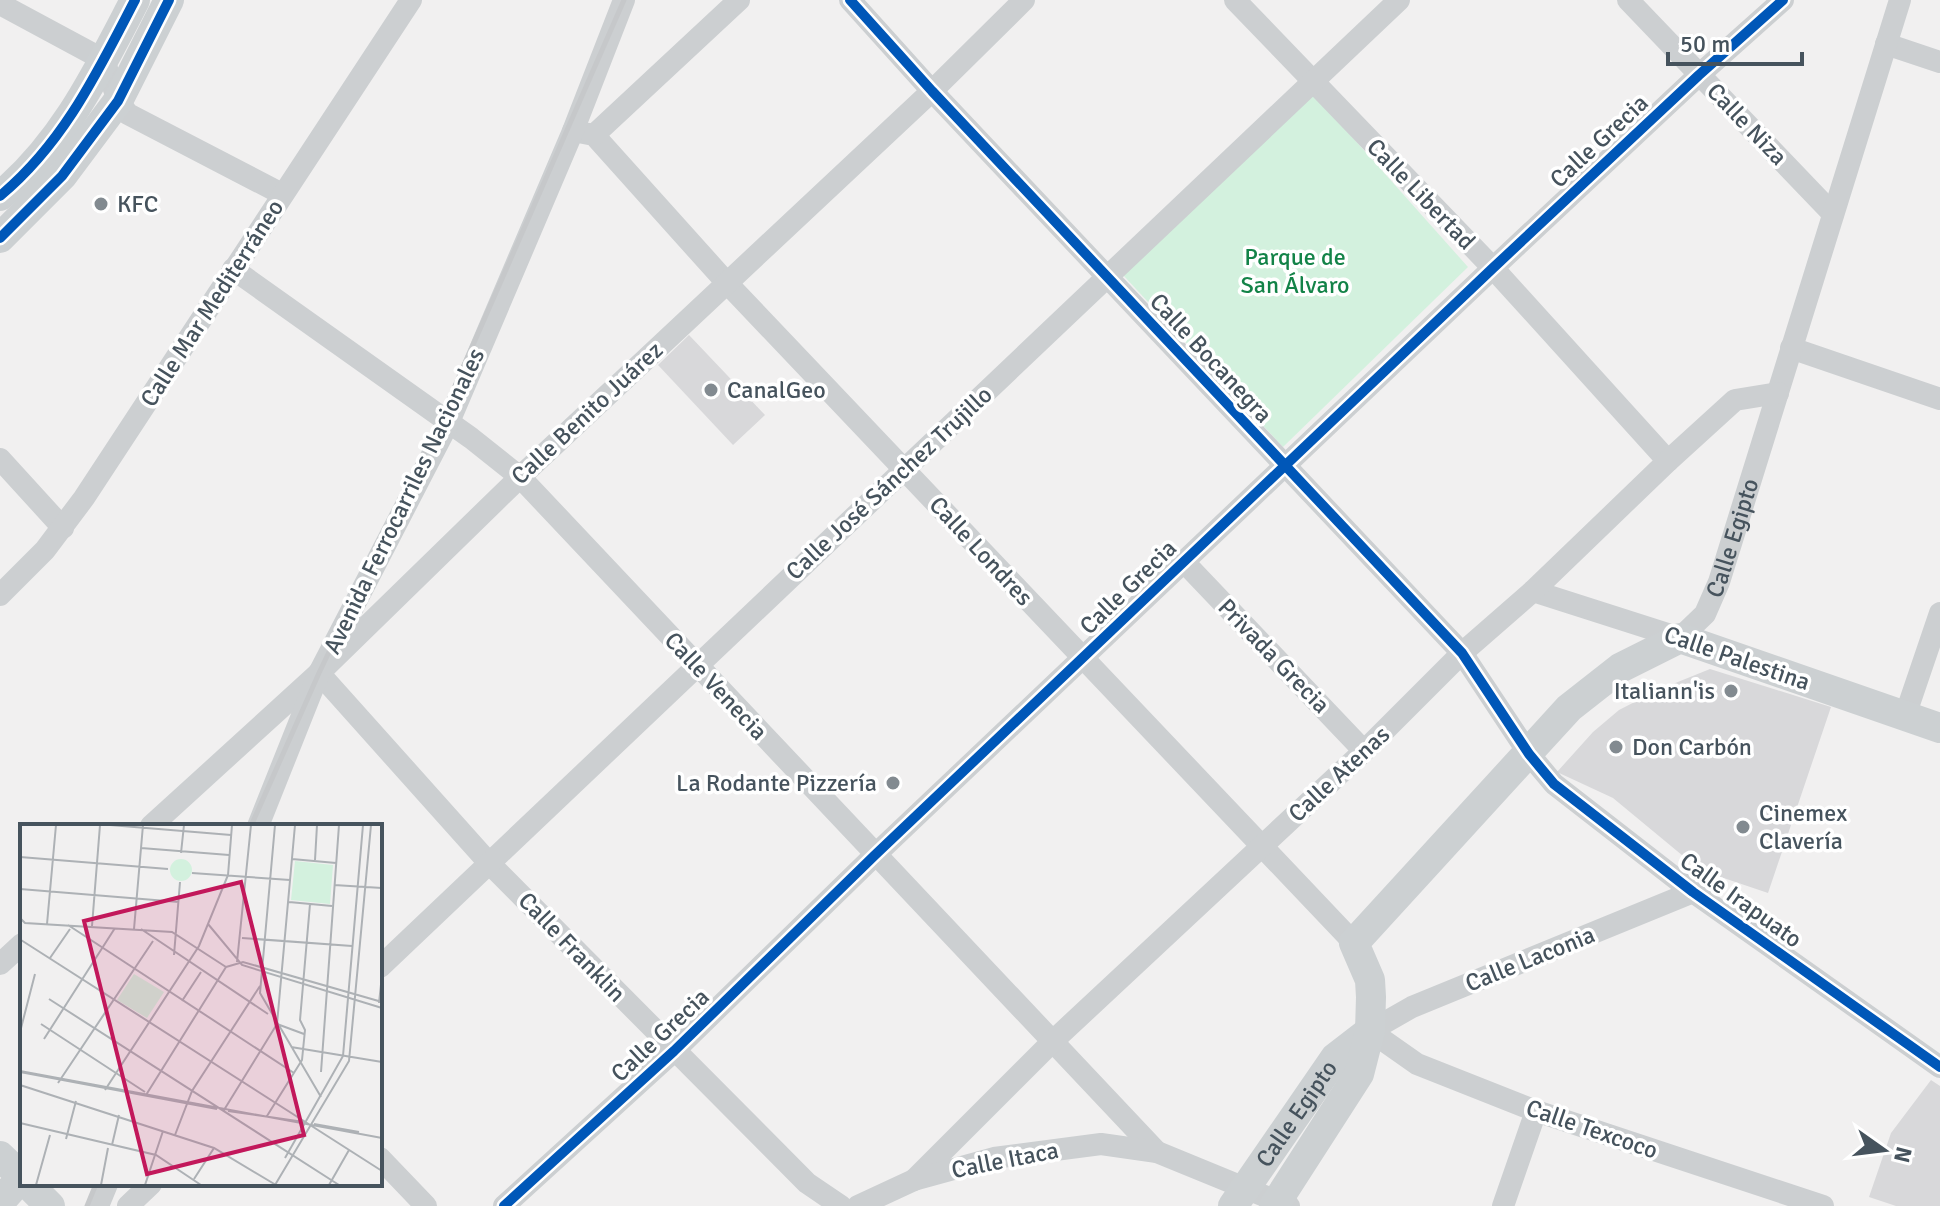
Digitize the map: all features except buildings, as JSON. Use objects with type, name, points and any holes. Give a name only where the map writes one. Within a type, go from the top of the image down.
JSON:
[{"type":"street","points":[[0,196],[67,122],[88,93],[135,0]]},
{"type":"street","points":[[0,238],[62,176],[118,101],[169,0]]},
{"type":"street","name":"Calle Mar Mediterráneo","points":[[0,595],[63,528],[411,0]]},
{"type":"street","name":"Avenida Ferrocarriles Nacionales","points":[[259,824],[319,673],[449,422],[584,133],[624,0]]},
{"type":"street","points":[[584,133],[739,0]]},
{"type":"street","name":"Calle Bocanegra","points":[[850,0],[1462,653],[1529,754]]},
{"type":"street","name":"Calle Benito Juárez","points":[[153,824],[319,673],[520,477],[932,91],[1024,0]]},
{"type":"street","name":"Calle Libertad","points":[[1235,0],[1493,268],[1668,461]]},
{"type":"street","name":"Calle José Sánchez Trujillo","points":[[382,965],[1399,0]]},
{"type":"street","name":"Calle Niza","points":[[1628,0],[1833,214]]},
{"type":"street","name":"Calle Grecia","points":[[504,1206],[674,1051],[875,855],[1493,268],[1783,0]]},
{"type":"street","name":"Calle Egipto","points":[[1280,1205],[1359,1074],[1370,1031],[1370,980],[1354,943],[1569,708],[1620,668],[1680,638],[1705,614],[1719,582],[1900,0]]},
{"type":"street","points":[[0,4],[104,60],[118,101],[128,114],[282,194]]},
{"type":"street","points":[[1886,44],[1940,62]]},
{"type":"street","name":"Calle Londres","points":[[584,133],[1354,943]]},
{"type":"street","name":"Calle Venecia","points":[[233,269],[449,422],[520,477],[1157,1152]]},
{"type":"street","points":[[1791,348],[1940,399]]},
{"type":"street","name":"Calle Atenas","points":[[914,1180],[1053,1041],[1364,751],[1462,653],[1533,591],[1668,461],[1735,400],[1778,393]]},
{"type":"street","points":[[0,459],[63,528]]},
{"type":"street","name":"Privada Grecia","points":[[1184,562],[1364,751]]},
{"type":"street","name":"Calle Palestina","points":[[1533,591],[1940,728]]},
{"type":"street","points":[[1905,716],[1940,613]]},
{"type":"street","name":"Calle Franklin","points":[[319,673],[489,863],[807,1183],[841,1206]]},
{"type":"street","name":"Calle Irapuato","points":[[1529,754],[1554,784],[1693,892],[1940,1067]]},
{"type":"street","name":"Calle Laconia","points":[[1370,1031],[1412,1007],[1693,892]]},
{"type":"street","points":[[0,964],[20,946]]},
{"type":"street","name":"Calle Egipto","points":[[1238,1197],[1335,1058],[1370,1031]]},
{"type":"street","name":"Calle Texcoco","points":[[1370,1031],[1417,1064],[1536,1111],[1823,1206]]},
{"type":"street","points":[[1503,1206],[1536,1111]]},
{"type":"street","name":"Calle Itaca","points":[[858,1206],[914,1180],[994,1158],[1101,1144],[1157,1152]]},
{"type":"street","points":[[1157,1152],[1238,1197],[1280,1205]]},
{"type":"street","points":[[0,1156],[20,1175]]},
{"type":"street","points":[[382,1160],[426,1206]]},
{"type":"street","points":[[0,1202],[20,1179]]},
{"type":"street","points":[[30,1186],[50,1206]]},
{"type":"street","points":[[98,1206],[106,1186]]},
{"type":"street","points":[[128,1206],[149,1186]]},
{"type":"green space","name":"Parque de San Álvaro","points":[[1312,92],[1468,267],[1283,447],[1123,275]]},
{"type":"railway","points":[[252,824],[319,673],[441,418],[624,0]]},
{"type":"railway","points":[[87,1206],[95,1186]]},
{"type":"cycle path","points":[[0,196],[43,153],[78,105],[135,0]]},
{"type":"cycle path","points":[[0,238],[62,176],[118,101],[169,0]]},
{"type":"cycle path","points":[[850,0],[1462,653],[1529,754],[1554,784],[1693,892],[1940,1067]]},
{"type":"cycle path","points":[[504,1206],[674,1051],[875,855],[1493,268],[1783,0]]},
{"type":"place","name":"KFC","points":[[101,204]]},
{"type":"place","name":"CanalGeo","points":[[711,390]]},
{"type":"place","name":"Italiann'is","points":[[1731,691]]},
{"type":"place","name":"Don Carbón","points":[[1616,747]]},
{"type":"place","name":"La Rodante Pizzería","points":[[893,783]]},
{"type":"place","name":"Cinemex Clavería","points":[[1743,827]]}]
